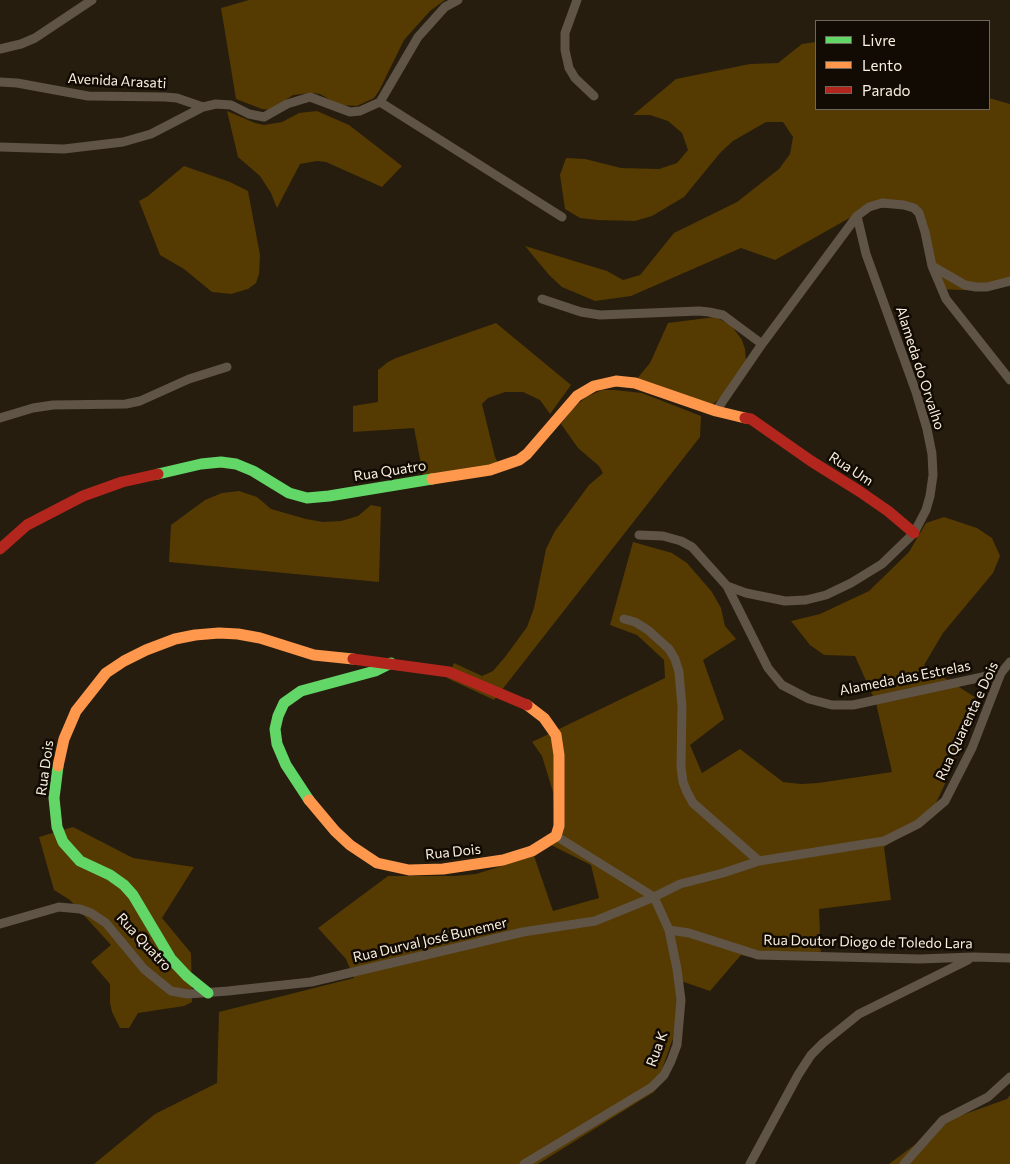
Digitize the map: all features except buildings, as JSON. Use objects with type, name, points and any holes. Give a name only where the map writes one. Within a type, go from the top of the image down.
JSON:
[{"type":"street","points":[[0,49],[36,38],[92,0]]},
{"type":"street","points":[[0,146],[64,149],[123,142],[151,134],[203,106],[216,104],[231,105],[249,114],[264,117],[288,104],[310,97],[350,112],[360,110],[380,102],[418,37],[445,7],[458,0]]},
{"type":"street","points":[[577,0],[565,33],[565,50],[569,68],[575,78],[594,96]]},
{"type":"street","name":"Avenida Arasati","points":[[0,82],[17,83],[88,96],[176,98],[203,106]]},
{"type":"street","points":[[380,102],[562,217]]},
{"type":"street","points":[[716,410],[762,344],[857,216],[876,204],[904,204],[914,208],[920,214],[926,232],[932,266],[946,299],[1010,380]]},
{"type":"street","name":"Alameda do Orvalho","points":[[639,535],[663,536],[681,541],[692,547],[728,586],[746,593],[785,601],[806,600],[826,595],[851,583],[882,564],[914,533],[926,510],[933,475],[928,428],[866,254],[857,216]]},
{"type":"street","points":[[932,266],[965,285],[987,287],[1010,281]]},
{"type":"street","points":[[542,298],[582,312],[600,315],[709,312],[723,316],[762,344]]},
{"type":"street","points":[[0,418],[32,408],[53,405],[133,402],[189,379],[227,367]]},
{"type":"street","name":"Rua Quatro","points":[[0,549],[27,525],[90,493],[122,482],[201,464],[221,462],[236,464],[252,471],[289,494],[307,498],[490,470],[519,460],[527,454],[577,396],[586,389],[605,382],[635,383],[716,410],[751,419],[771,432]]},
{"type":"street","name":"Rua Um","points":[[771,432],[881,506],[914,533]]},
{"type":"street","name":"Alameda das Estrelas","points":[[728,586],[768,668],[782,685],[809,699],[832,705],[853,705],[1001,673]]},
{"type":"street","points":[[624,619],[635,622],[648,630],[670,649],[675,659],[679,672],[682,707],[681,767],[686,792],[694,803],[759,861]]},
{"type":"street","name":"Rua Dois","points":[[208,993],[187,976],[171,959],[133,895],[124,885],[80,861],[63,842],[57,827],[54,798],[59,759],[64,739],[76,711],[106,673],[124,661],[161,645],[195,635],[238,634],[260,638],[314,655],[390,663],[449,672],[525,704],[544,718],[556,735],[559,826],[556,836],[532,851],[503,860],[443,869],[409,870],[377,863],[350,845],[335,831],[305,796],[286,766],[277,744],[275,730],[278,716],[284,703],[301,691],[374,671],[390,663]]},
{"type":"street","name":"Rua Quarenta e Dois","points":[[654,897],[680,884],[759,861],[884,841],[905,832],[933,813],[945,801],[972,748],[1001,673],[1010,662]]},
{"type":"street","points":[[556,836],[654,897]]},
{"type":"street","name":"Rua Durval José Bunemer","points":[[208,993],[311,982],[523,932],[595,922],[654,897]]},
{"type":"street","name":"Rua K","points":[[524,1164],[652,1087],[664,1075],[677,1045],[681,1000],[669,930],[654,897]]},
{"type":"street","name":"Rua Quatro","points":[[0,924],[59,907],[91,912],[106,923],[144,968],[171,991],[188,994],[208,993]]},
{"type":"street","name":"Rua Doutor Diogo de Toledo Lara","points":[[669,930],[689,932],[758,955],[920,959],[1010,958]]},
{"type":"street","points":[[750,1164],[798,1075],[811,1055],[823,1043],[859,1014],[973,957]]},
{"type":"street","points":[[904,1164],[943,1120],[988,1097],[1010,1077]]},
{"type":"shaded area","points":[[249,0],[445,0],[430,11],[404,40],[374,98],[357,106],[339,105],[320,94],[293,95],[271,110],[262,109],[236,99],[221,8]]},
{"type":"shaded area","points":[[815,42],[815,110],[990,110],[990,98],[1010,104],[1010,284],[987,291],[938,289],[916,213],[898,208],[879,208],[862,211],[775,260],[741,248],[631,296],[595,301],[562,287],[549,275],[525,246],[607,271],[623,280],[640,275],[674,233],[737,202],[779,169],[790,154],[793,137],[783,122],[766,122],[733,141],[720,153],[684,197],[652,216],[635,221],[580,218],[565,209],[560,175],[566,158],[585,159],[621,168],[659,169],[677,163],[688,150],[682,133],[668,121],[650,115],[633,115],[676,79],[750,64],[778,63],[802,44]]},
{"type":"shaded area","points":[[227,111],[264,125],[282,122],[299,113],[317,111],[349,125],[402,166],[382,187],[326,162],[317,161],[300,164],[277,208],[271,193],[260,176],[238,157]]},
{"type":"shaded area","points":[[184,166],[230,182],[248,191],[260,255],[259,274],[256,283],[248,289],[231,294],[212,292],[184,269],[160,255],[139,201],[148,196]]},
{"type":"shaded area","points":[[715,317],[731,325],[742,340],[745,349],[746,359],[742,375],[723,396],[709,407],[635,381],[650,363],[668,323]]},
{"type":"shaded area","points":[[496,323],[571,385],[550,414],[540,400],[523,392],[505,392],[488,398],[482,404],[495,457],[499,465],[424,479],[414,428],[353,432],[353,406],[378,402],[378,370],[388,362]]},
{"type":"shaded area","points":[[602,390],[642,393],[701,416],[700,437],[494,700],[447,678],[454,663],[482,676],[493,671],[527,627],[534,608],[546,549],[555,531],[589,485],[603,473],[599,466],[578,448],[561,424],[572,409],[586,397]]},
{"type":"shaded area","points":[[239,491],[257,497],[271,509],[323,522],[341,521],[358,516],[371,505],[381,507],[379,582],[169,562],[171,525],[205,500],[222,493]]},
{"type":"shaded area","points":[[944,517],[977,528],[992,538],[1000,556],[993,573],[943,633],[924,665],[978,699],[951,771],[935,805],[908,832],[884,847],[891,900],[819,909],[821,960],[760,959],[741,955],[710,991],[681,981],[673,1038],[654,1092],[538,1164],[94,1164],[155,1114],[217,1083],[219,1012],[354,978],[346,959],[318,928],[388,876],[455,876],[476,874],[534,856],[553,911],[599,898],[591,865],[551,845],[555,828],[553,792],[542,756],[532,742],[665,678],[664,660],[637,635],[610,625],[633,542],[672,553],[687,563],[712,592],[721,608],[725,626],[736,639],[703,660],[724,719],[690,745],[702,773],[740,749],[783,782],[818,783],[892,772],[876,703],[855,656],[824,655],[810,645],[791,621],[820,614],[869,591],[909,552],[926,523]]},
{"type":"shaded area","points":[[73,827],[133,858],[194,867],[162,918],[191,953],[192,1002],[184,1006],[138,1013],[129,1028],[120,1028],[112,1012],[110,984],[91,962],[111,945],[70,900],[54,890],[39,837]]},
{"type":"shaded area","points":[[1010,1095],[1010,1164],[889,1164],[948,1120],[1007,1099]]},
{"type":"traffic: fast","points":[[158,474],[201,464],[221,462],[236,464],[253,471],[289,493],[307,498],[432,479]]},
{"type":"traffic: fast","points":[[309,800],[286,765],[277,744],[275,729],[284,703],[301,691],[375,671],[391,663]]},
{"type":"traffic: fast","points":[[58,766],[54,798],[57,827],[63,842],[80,861],[110,875],[124,885],[133,895],[171,959],[187,976],[208,993]]},
{"type":"traffic: slow","points":[[432,479],[490,470],[519,460],[527,454],[577,396],[594,386],[616,381],[635,383],[716,411],[745,418]]},
{"type":"traffic: slow","points":[[58,766],[64,739],[76,711],[106,673],[146,650],[175,639],[219,633],[238,634],[260,638],[314,655],[353,659]]},
{"type":"traffic: slow","points":[[309,800],[335,831],[350,845],[377,863],[409,870],[443,869],[503,860],[532,851],[556,836],[559,826],[559,755],[556,735],[544,718],[527,705]]},
{"type":"traffic: jam","points":[[745,418],[751,419],[811,461],[859,491],[888,511],[914,533]]},
{"type":"traffic: jam","points":[[0,549],[27,525],[83,496],[122,482],[158,474]]},
{"type":"traffic: jam","points":[[353,659],[449,672],[527,705]]}]
